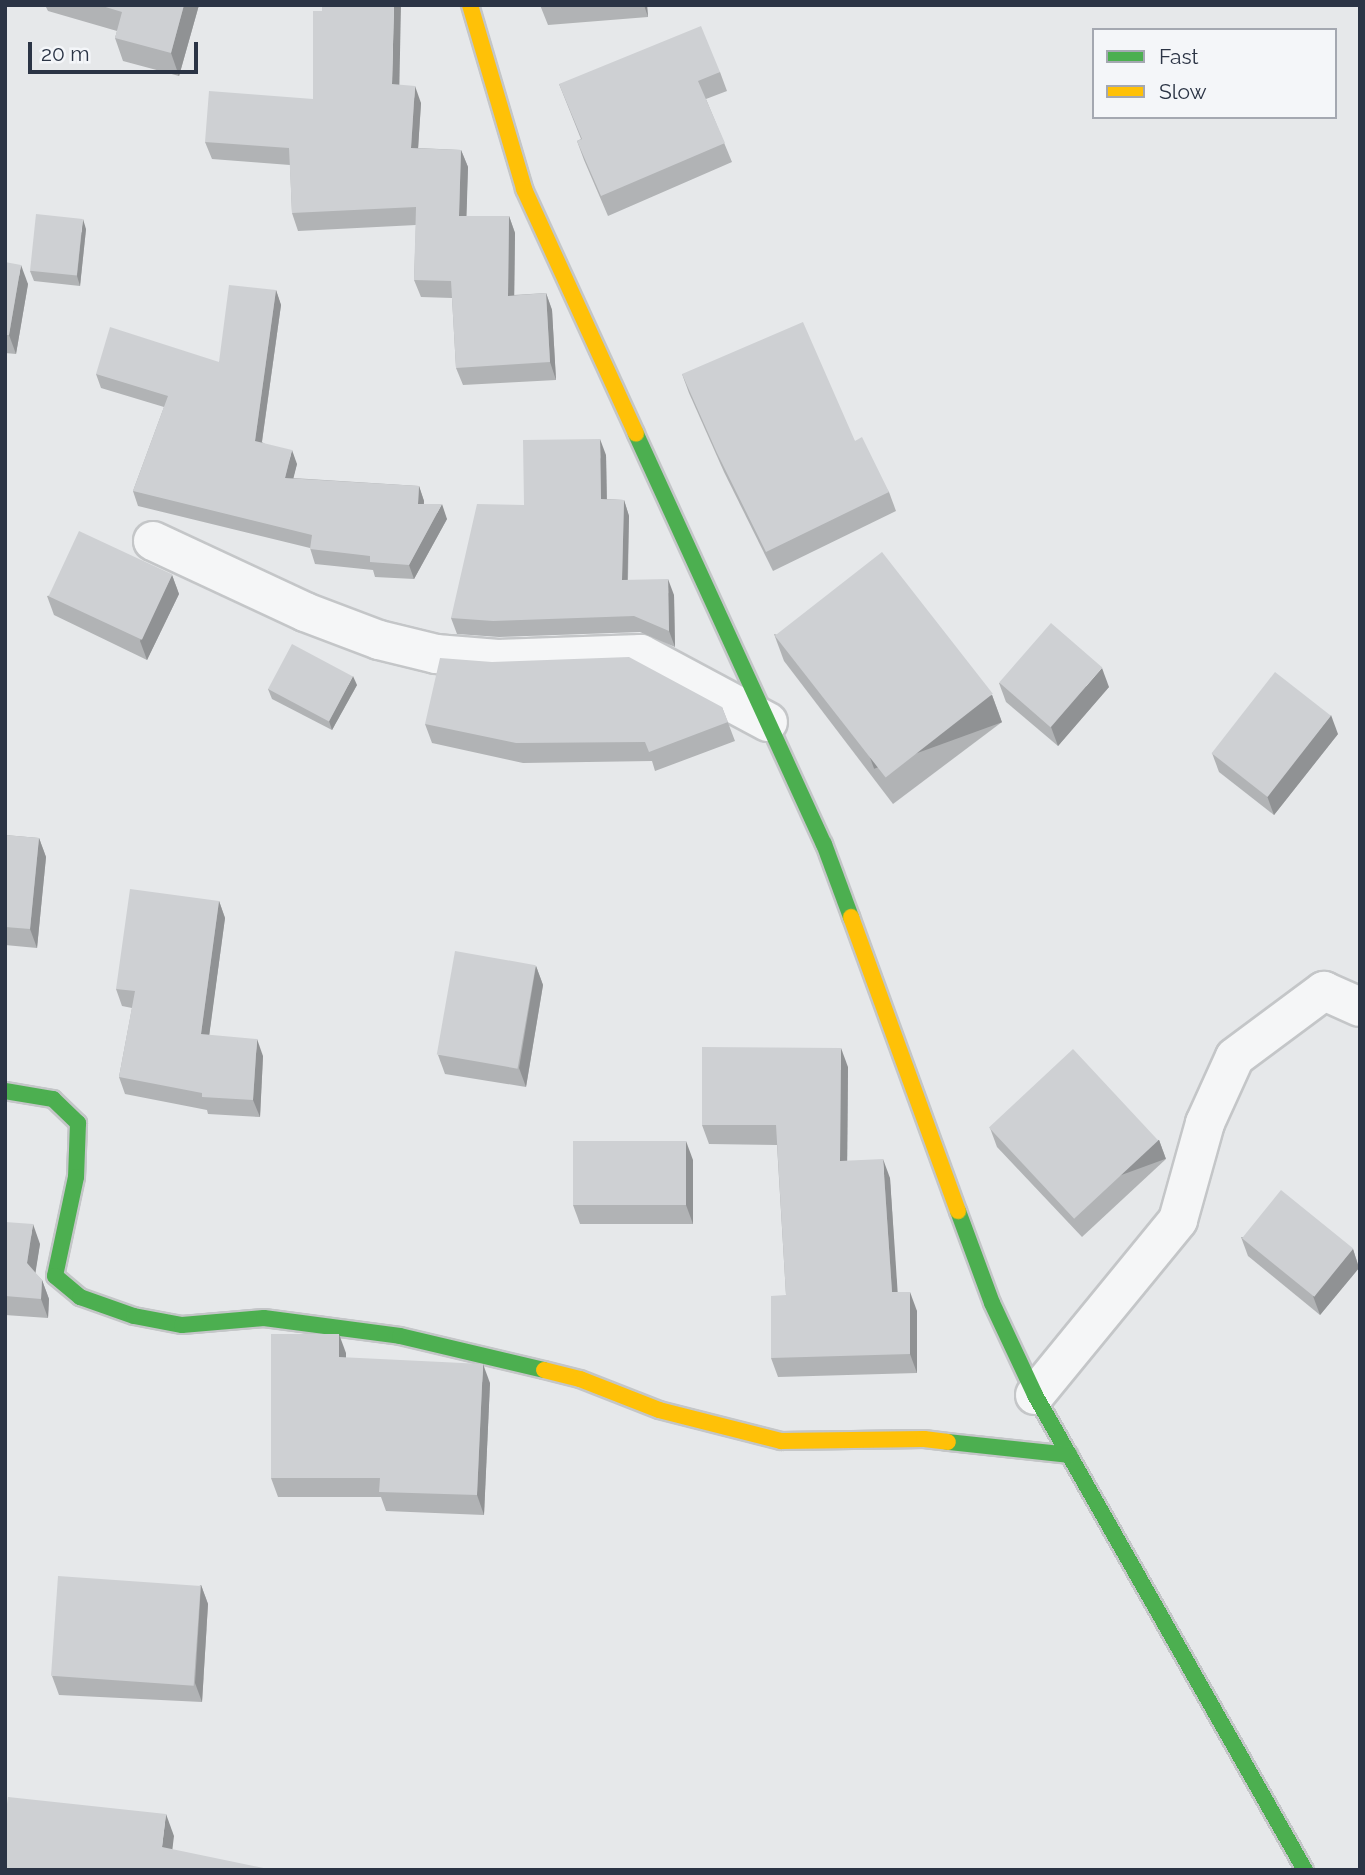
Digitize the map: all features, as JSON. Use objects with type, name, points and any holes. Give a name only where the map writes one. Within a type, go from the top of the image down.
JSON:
[{"type":"street","points":[[470,5],[524,189],[824,844],[992,1303],[1035,1395],[1305,1870]]},
{"type":"street","points":[[153,541],[305,612],[379,640],[436,654],[498,659],[641,654],[768,722]]},
{"type":"street","points":[[1035,1395],[1178,1220],[1205,1123],[1235,1057],[1324,991],[1360,1007]]},
{"type":"street","points":[[5,1091],[52,1099],[78,1123],[76,1177],[55,1276],[79,1297],[134,1316],[182,1325],[264,1318],[400,1336],[580,1379],[659,1410],[781,1440],[924,1439],[1069,1455]]},
{"type":"building","points":[[99,5],[184,5],[171,53],[115,38],[122,12]]},
{"type":"building","points":[[322,5],[394,5],[392,84],[415,86],[411,148],[461,150],[459,216],[509,216],[508,296],[546,293],[550,362],[456,368],[451,281],[414,280],[416,207],[292,213],[289,148],[205,142],[209,91],[313,99],[313,11],[322,11]]},
{"type":"building","points":[[701,26],[720,72],[698,81],[725,143],[601,196],[577,141],[582,139],[559,84]]},
{"type":"building","points":[[36,214],[83,219],[77,276],[30,271]]},
{"type":"building","points":[[5,262],[21,265],[9,335],[5,335]]},
{"type":"building","points":[[229,285],[276,290],[255,441],[292,450],[285,478],[419,486],[418,504],[442,504],[409,565],[370,562],[370,556],[310,549],[312,535],[133,491],[168,396],[96,374],[110,327],[219,362]]},
{"type":"building","points":[[803,322],[855,441],[862,437],[889,492],[766,552],[682,374]]},
{"type":"building","points":[[600,439],[601,499],[624,500],[622,580],[668,579],[669,631],[634,616],[493,621],[451,618],[477,504],[524,505],[523,440]]},
{"type":"building","points":[[79,531],[172,575],[142,640],[49,596]]},
{"type":"building","points":[[882,552],[993,694],[886,778],[775,636]]},
{"type":"building","points":[[1051,623],[1102,668],[1050,727],[999,683]]},
{"type":"building","points":[[292,644],[353,676],[329,721],[268,689]]},
{"type":"building","points":[[629,657],[722,707],[728,722],[649,752],[645,742],[516,743],[425,724],[440,658],[492,662]]},
{"type":"building","points":[[1275,672],[1331,716],[1268,797],[1212,753]]},
{"type":"building","points":[[5,835],[39,838],[30,929],[5,927]]},
{"type":"building","points":[[130,889],[219,901],[201,1034],[257,1039],[253,1100],[202,1097],[202,1093],[119,1077],[135,991],[116,989]]},
{"type":"building","points":[[455,951],[536,965],[518,1069],[437,1054]]},
{"type":"building","points":[[702,1047],[841,1048],[840,1161],[883,1159],[892,1292],[910,1292],[910,1354],[771,1358],[771,1296],[786,1295],[776,1125],[702,1125]]},
{"type":"building","points":[[1073,1049],[1158,1140],[1074,1219],[989,1127]]},
{"type":"building","points":[[573,1141],[686,1141],[686,1205],[573,1205]]},
{"type":"building","points":[[1281,1190],[1353,1249],[1314,1297],[1242,1238]]},
{"type":"building","points":[[5,1222],[33,1224],[27,1263],[42,1280],[41,1299],[5,1296]]},
{"type":"building","points":[[271,1334],[339,1334],[339,1357],[483,1364],[477,1495],[379,1492],[380,1478],[271,1478]]},
{"type":"building","points":[[58,1576],[201,1586],[194,1686],[51,1676]]},
{"type":"building","points":[[8,1797],[166,1814],[162,1847],[273,1870],[5,1870],[5,1818]]},
{"type":"traffic: fast","points":[[636,434],[824,844],[851,917]]},
{"type":"traffic: fast","points":[[5,1091],[53,1099],[78,1123],[76,1177],[55,1276],[80,1297],[134,1316],[182,1325],[264,1318],[400,1336],[544,1370]]},
{"type":"traffic: fast","points":[[958,1211],[992,1303],[1035,1395],[1305,1870]]},
{"type":"traffic: fast","points":[[948,1442],[1069,1455]]},
{"type":"traffic: slow","points":[[470,5],[524,189],[636,434]]},
{"type":"traffic: slow","points":[[851,917],[958,1211]]},
{"type":"traffic: slow","points":[[544,1370],[580,1379],[659,1410],[781,1441],[924,1439],[948,1442]]}]
